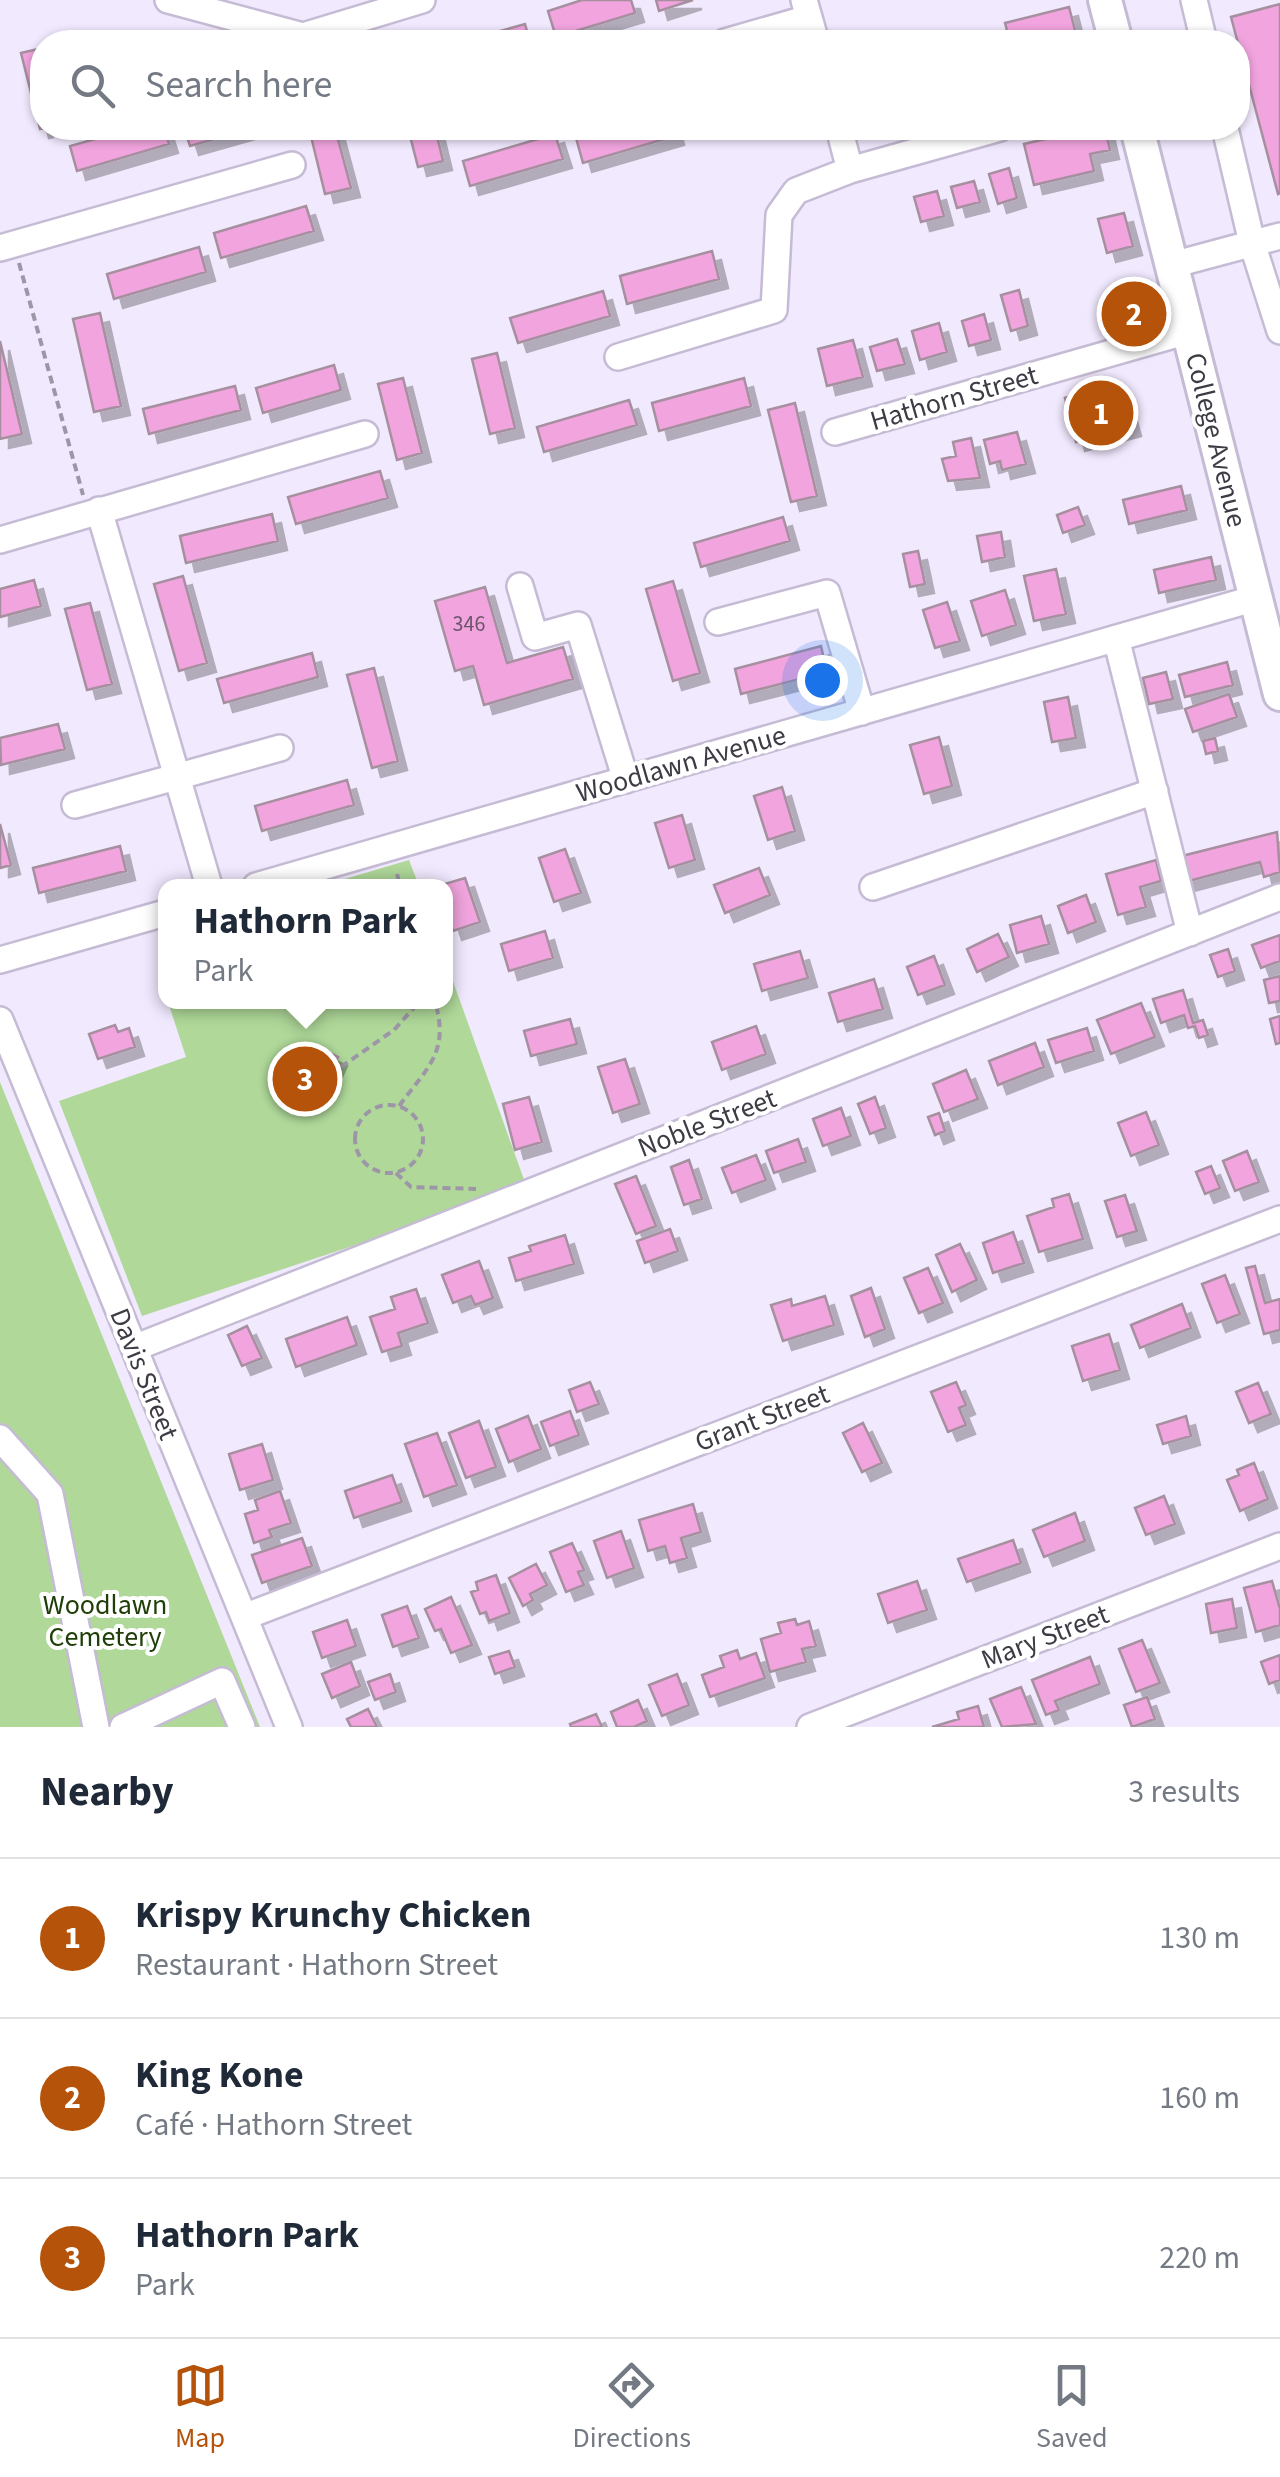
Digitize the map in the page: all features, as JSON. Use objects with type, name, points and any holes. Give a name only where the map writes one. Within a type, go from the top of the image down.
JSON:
[{"type":"main road","points":[[1105,0],[1113,30]]},
{"type":"main road","name":"College Avenue","points":[[1140,140],[1188,331],[1268,595],[1280,694]]},
{"type":"street","points":[[168,0],[280,30]]},
{"type":"street","points":[[323,30],[422,0]]},
{"type":"street","points":[[1194,0],[1201,30]]},
{"type":"street","points":[[771,30],[810,20]]},
{"type":"street","points":[[842,140],[850,170]]},
{"type":"street","points":[[618,357],[774,310],[779,214],[796,191],[850,170],[957,140]]},
{"type":"street","points":[[1228,140],[1252,243],[1280,331]]},
{"type":"street","points":[[7,246],[292,165]]},
{"type":"street","points":[[1172,265],[1280,236]]},
{"type":"street","name":"Hathorn Street","points":[[836,432],[1188,331]]},
{"type":"street","points":[[0,540],[365,434]]},
{"type":"street","points":[[94,512],[207,879]]},
{"type":"street","points":[[520,586],[535,636],[578,625],[626,780]]},
{"type":"street","points":[[718,622],[827,593],[862,712]]},
{"type":"street","name":"Woodlawn Avenue","points":[[280,879],[1268,595]]},
{"type":"street","points":[[1116,638],[1190,933]]},
{"type":"street","points":[[75,805],[280,748]]},
{"type":"street","points":[[873,887],[1154,792]]},
{"type":"street","name":"Noble Street","points":[[134,1348],[1280,897]]},
{"type":"street","points":[[0,960],[158,915]]},
{"type":"street","name":"Davis Street","points":[[0,1020],[289,1727]]},
{"type":"street","name":"Grant Street","points":[[244,1617],[1280,1220]]},
{"type":"street","points":[[0,1438],[50,1494],[96,1727]]},
{"type":"street","name":"Mary Street","points":[[810,1727],[1280,1546]]},
{"type":"street","points":[[123,1727],[222,1680],[242,1727]]},
{"type":"path","points":[[7,246],[94,512]]},
{"type":"path","points":[[397,874],[398,879]]},
{"type":"path","points":[[341,1068],[394,1030],[413,1009]]},
{"type":"path","points":[[399,1106],[425,1075],[436,1054],[442,1036],[436,1009]]},
{"type":"path","points":[[377,1106],[399,1106],[418,1119],[424,1141],[415,1162],[396,1172],[384,1172],[364,1162],[358,1153],[356,1131],[360,1120],[377,1106]]},
{"type":"path","points":[[396,1172],[412,1187],[486,1187]]},
{"type":"green space","points":[[409,860],[416,879],[345,879]]},
{"type":"green space","points":[[453,981],[527,1188],[142,1316],[59,1101],[186,1057],[170,1009],[453,1009]]},
{"type":"green space","name":"Woodlawn Cemetery","points":[[0,1082],[260,1727],[0,1727]]},
{"type":"building","points":[[582,0],[631,0],[635,13],[579,30],[554,30],[548,11]]},
{"type":"building","points":[[656,0],[693,0],[659,11]]},
{"type":"building","points":[[1280,4],[1278,194],[1250,89],[1250,30],[1234,30],[1231,17]]},
{"type":"building","points":[[1069,7],[1075,30],[1007,30],[1005,23]]},
{"type":"building","points":[[525,24],[527,30],[504,30]]},
{"type":"building","points":[[30,51],[30,89],[21,53]]},
{"type":"building","points":[[91,140],[168,140],[169,144],[77,171],[70,146]]},
{"type":"building","points":[[188,140],[211,140],[190,146]]},
{"type":"building","points":[[312,140],[338,140],[351,188],[325,194]]},
{"type":"building","points":[[411,140],[438,140],[443,161],[418,167]]},
{"type":"building","points":[[535,140],[557,140],[563,159],[470,186],[463,161]]},
{"type":"building","points":[[577,140],[661,140],[583,163]]},
{"type":"building","points":[[1041,140],[1108,140],[1110,150],[1090,154],[1094,171],[1034,185],[1024,144]]},
{"type":"building","points":[[1009,168],[1017,198],[998,204],[989,174]]},
{"type":"building","points":[[974,181],[980,202],[957,208],[951,187]]},
{"type":"building","points":[[937,191],[944,216],[921,222],[914,197]]},
{"type":"building","points":[[306,206],[314,231],[221,258],[214,233]]},
{"type":"building","points":[[1124,213],[1133,246],[1107,253],[1098,219]]},
{"type":"building","points":[[199,247],[206,272],[114,299],[107,274]]},
{"type":"building","points":[[712,251],[719,279],[627,304],[620,276]]},
{"type":"building","points":[[1019,290],[1028,326],[1011,331],[1001,295]]},
{"type":"building","points":[[603,291],[610,316],[518,343],[510,318]]},
{"type":"building","points":[[1148,301],[1152,320],[1120,327],[1116,308]]},
{"type":"building","points":[[100,313],[121,406],[94,412],[73,319]]},
{"type":"building","points":[[984,314],[991,340],[969,346],[962,321]]},
{"type":"building","points":[[939,323],[947,352],[920,360],[912,331]]},
{"type":"building","points":[[897,339],[905,364],[877,371],[870,347]]},
{"type":"building","points":[[853,340],[863,377],[827,386],[818,349]]},
{"type":"building","points":[[0,341],[22,434],[0,439]]},
{"type":"building","points":[[497,353],[515,428],[490,434],[472,359]]},
{"type":"building","points":[[334,365],[341,390],[263,413],[256,388]]},
{"type":"building","points":[[403,378],[422,453],[397,460],[378,384]]},
{"type":"building","points":[[744,378],[751,406],[659,431],[652,403]]},
{"type":"building","points":[[1120,383],[1132,427],[1076,442],[1065,398]]},
{"type":"building","points":[[235,386],[241,410],[149,434],[143,409]]},
{"type":"building","points":[[629,400],[637,425],[544,452],[537,427]]},
{"type":"building","points":[[795,403],[817,496],[791,502],[768,410]]},
{"type":"building","points":[[1017,432],[1026,464],[1002,470],[1000,461],[990,464],[984,440]]},
{"type":"building","points":[[971,438],[980,478],[948,481],[942,459],[956,456],[953,442]]},
{"type":"building","points":[[380,471],[388,498],[296,524],[288,497]]},
{"type":"building","points":[[1181,486],[1187,510],[1129,524],[1123,500]]},
{"type":"building","points":[[1078,507],[1085,525],[1063,533],[1057,515]]},
{"type":"building","points":[[272,514],[278,541],[186,563],[180,536]]},
{"type":"building","points":[[783,517],[790,541],[701,567],[694,543]]},
{"type":"building","points":[[1001,532],[1005,557],[982,562],[977,536]]},
{"type":"building","points":[[918,551],[925,584],[910,587],[903,554]]},
{"type":"building","points":[[1211,557],[1216,580],[1159,593],[1154,570]]},
{"type":"building","points":[[1056,569],[1066,614],[1034,621],[1024,576]]},
{"type":"building","points":[[183,576],[207,663],[179,671],[154,584]]},
{"type":"building","points":[[34,580],[41,606],[0,617],[0,589]]},
{"type":"building","points":[[673,581],[700,673],[673,681],[646,589]]},
{"type":"building","points":[[485,587],[507,663],[563,647],[573,679],[484,705],[473,666],[455,671],[435,601]]},
{"type":"building","points":[[1005,590],[1016,625],[982,636],[971,601]]},
{"type":"building","points":[[947,602],[960,641],[935,648],[923,610]]},
{"type":"building","points":[[90,603],[112,684],[87,690],[65,609]]},
{"type":"building","points":[[821,646],[827,672],[741,694],[735,669]]},
{"type":"building","points":[[312,653],[318,677],[224,703],[217,679]]},
{"type":"building","points":[[1227,662],[1233,685],[1185,697],[1179,675]]},
{"type":"building","points":[[374,668],[398,761],[372,768],[347,675]]},
{"type":"building","points":[[1166,672],[1173,699],[1149,704],[1143,678]]},
{"type":"building","points":[[1229,694],[1237,717],[1193,732],[1185,709]]},
{"type":"building","points":[[1068,697],[1076,738],[1052,742],[1044,702]]},
{"type":"building","points":[[58,724],[65,749],[1,765],[0,738]]},
{"type":"building","points":[[939,737],[952,786],[924,794],[910,745]]},
{"type":"building","points":[[1215,738],[1218,751],[1206,754],[1203,741]]},
{"type":"building","points":[[347,780],[354,805],[262,831],[255,806]]},
{"type":"building","points":[[782,787],[795,831],[768,840],[754,796]]},
{"type":"building","points":[[682,815],[695,860],[669,868],[655,823]]},
{"type":"building","points":[[0,824],[11,865],[0,868]]},
{"type":"building","points":[[1277,832],[1280,872],[1264,877],[1260,862],[1185,882],[1178,857]]},
{"type":"building","points":[[120,846],[126,871],[39,893],[33,868]]},
{"type":"building","points":[[565,849],[581,893],[554,902],[539,858]]},
{"type":"building","points":[[1156,860],[1161,881],[1140,887],[1146,907],[1118,915],[1106,874]]},
{"type":"building","points":[[759,868],[770,895],[725,913],[714,885]]},
{"type":"building","points":[[465,878],[480,922],[453,931],[453,882]]},
{"type":"building","points":[[1086,895],[1096,922],[1068,933],[1058,906]]},
{"type":"building","points":[[1041,916],[1049,944],[1017,953],[1010,925]]},
{"type":"building","points":[[545,931],[553,958],[509,971],[501,944]]},
{"type":"building","points":[[998,934],[1009,957],[977,972],[967,949]]},
{"type":"building","points":[[1280,935],[1280,961],[1261,968],[1252,945]]},
{"type":"building","points":[[1228,949],[1235,971],[1218,977],[1210,955]]},
{"type":"building","points":[[800,951],[808,978],[762,991],[754,964]]},
{"type":"building","points":[[934,956],[945,985],[918,995],[907,967]]},
{"type":"building","points":[[1280,976],[1280,1001],[1269,1003],[1264,980]]},
{"type":"building","points":[[874,979],[883,1009],[838,1022],[829,993]]},
{"type":"building","points":[[1183,990],[1193,1023],[1203,1020],[1208,1035],[1199,1038],[1195,1026],[1188,1028],[1184,1015],[1161,1023],[1153,999]]},
{"type":"building","points":[[1141,1003],[1155,1037],[1111,1054],[1097,1020]]},
{"type":"building","points":[[1280,1016],[1280,1043],[1276,1044],[1270,1019]]},
{"type":"building","points":[[570,1019],[577,1044],[531,1056],[524,1031]]},
{"type":"building","points":[[115,1025],[118,1032],[129,1028],[135,1047],[98,1059],[89,1034]]},
{"type":"building","points":[[756,1026],[766,1054],[722,1070],[712,1042]]},
{"type":"building","points":[[1087,1028],[1094,1051],[1056,1063],[1048,1040]]},
{"type":"building","points":[[1035,1043],[1044,1067],[998,1085],[989,1061]]},
{"type":"building","points":[[324,1050],[338,1057],[331,1072],[317,1065]]},
{"type":"building","points":[[625,1059],[640,1104],[613,1113],[598,1067]]},
{"type":"building","points":[[966,1070],[978,1099],[944,1112],[933,1084]]},
{"type":"building","points":[[529,1097],[542,1142],[515,1150],[503,1104]]},
{"type":"building","points":[[875,1097],[886,1128],[870,1134],[858,1104]]},
{"type":"building","points":[[841,1108],[851,1136],[823,1146],[813,1119]]},
{"type":"building","points":[[1146,1112],[1159,1145],[1131,1156],[1118,1123]]},
{"type":"building","points":[[939,1113],[945,1131],[935,1135],[928,1117]]},
{"type":"building","points":[[798,1139],[806,1162],[774,1173],[766,1151]]},
{"type":"building","points":[[1247,1151],[1259,1182],[1235,1191],[1223,1161]]},
{"type":"building","points":[[756,1155],[766,1180],[732,1193],[722,1168]]},
{"type":"building","points":[[689,1160],[702,1199],[684,1205],[671,1167]]},
{"type":"building","points":[[1211,1166],[1220,1188],[1205,1194],[1196,1172]]},
{"type":"building","points":[[636,1176],[656,1226],[636,1234],[615,1184]]},
{"type":"building","points":[[1069,1194],[1083,1239],[1039,1252],[1027,1216],[1054,1207],[1052,1199]]},
{"type":"building","points":[[1125,1195],[1137,1231],[1117,1237],[1105,1201]]},
{"type":"building","points":[[670,1229],[678,1251],[645,1263],[637,1241]]},
{"type":"building","points":[[1013,1232],[1024,1263],[993,1273],[983,1243]]},
{"type":"building","points":[[565,1235],[574,1264],[516,1281],[509,1258],[531,1251],[529,1246]]},
{"type":"building","points":[[960,1244],[977,1280],[952,1292],[936,1255]]},
{"type":"building","points":[[479,1261],[493,1298],[475,1305],[471,1296],[453,1303],[442,1275]]},
{"type":"building","points":[[1255,1266],[1265,1303],[1280,1299],[1280,1330],[1264,1334],[1246,1268]]},
{"type":"building","points":[[928,1268],[943,1303],[919,1313],[904,1278]]},
{"type":"building","points":[[1225,1275],[1240,1314],[1217,1323],[1202,1284]]},
{"type":"building","points":[[871,1288],[885,1329],[865,1337],[851,1296]]},
{"type":"building","points":[[416,1289],[428,1323],[398,1333],[402,1346],[382,1352],[370,1317],[395,1309],[391,1297]]},
{"type":"building","points":[[825,1296],[834,1325],[783,1341],[771,1305],[791,1299],[792,1306]]},
{"type":"building","points":[[1182,1304],[1191,1328],[1140,1348],[1131,1325]]},
{"type":"building","points":[[347,1317],[357,1345],[296,1367],[286,1339]]},
{"type":"building","points":[[247,1326],[262,1358],[242,1366],[228,1335]]},
{"type":"building","points":[[1109,1334],[1120,1370],[1083,1381],[1072,1346]]},
{"type":"building","points":[[590,1382],[599,1404],[577,1412],[569,1390]]},
{"type":"building","points":[[956,1382],[966,1405],[959,1408],[966,1425],[948,1432],[931,1392]]},
{"type":"building","points":[[1258,1383],[1271,1414],[1249,1423],[1236,1392]]},
{"type":"building","points":[[570,1411],[579,1435],[550,1446],[541,1422]]},
{"type":"building","points":[[528,1416],[541,1449],[509,1462],[496,1429]]},
{"type":"building","points":[[1186,1416],[1191,1436],[1163,1444],[1157,1425]]},
{"type":"building","points":[[479,1421],[496,1467],[466,1478],[449,1433]]},
{"type":"building","points":[[863,1423],[882,1463],[862,1472],[843,1433]]},
{"type":"building","points":[[437,1433],[457,1485],[424,1497],[405,1444]]},
{"type":"building","points":[[262,1444],[273,1480],[240,1490],[229,1454]]},
{"type":"building","points":[[1254,1463],[1268,1499],[1240,1511],[1227,1480],[1239,1475],[1237,1470]]},
{"type":"building","points":[[392,1475],[402,1502],[354,1518],[345,1491]]},
{"type":"building","points":[[280,1491],[291,1523],[269,1530],[272,1537],[254,1543],[245,1514],[258,1510],[255,1500]]},
{"type":"building","points":[[1164,1496],[1175,1524],[1146,1535],[1135,1508]]},
{"type":"building","points":[[693,1504],[701,1532],[681,1538],[687,1558],[670,1563],[665,1546],[648,1551],[639,1520]]},
{"type":"building","points":[[1075,1513],[1085,1541],[1044,1557],[1033,1530]]},
{"type":"building","points":[[621,1531],[634,1568],[607,1578],[594,1541]]},
{"type":"building","points":[[302,1538],[312,1566],[262,1583],[252,1555]]},
{"type":"building","points":[[1013,1540],[1021,1563],[967,1582],[958,1559]]},
{"type":"building","points":[[572,1543],[584,1570],[578,1572],[584,1585],[566,1592],[550,1552]]},
{"type":"building","points":[[536,1564],[547,1585],[530,1594],[533,1600],[523,1606],[509,1578]]},
{"type":"building","points":[[496,1575],[510,1613],[489,1621],[486,1612],[480,1614],[471,1592],[478,1590],[476,1582]]},
{"type":"building","points":[[917,1581],[927,1610],[888,1623],[878,1594]]},
{"type":"building","points":[[1272,1581],[1280,1625],[1256,1632],[1244,1588]]},
{"type":"building","points":[[451,1597],[472,1645],[451,1653],[441,1629],[435,1631],[425,1609]]},
{"type":"building","points":[[1232,1599],[1237,1628],[1211,1633],[1206,1604]]},
{"type":"building","points":[[407,1606],[419,1638],[393,1647],[382,1615]]},
{"type":"building","points":[[795,1619],[797,1625],[809,1621],[816,1646],[802,1649],[806,1662],[770,1672],[761,1639],[781,1633],[778,1623]]},
{"type":"building","points":[[347,1620],[356,1646],[322,1658],[313,1632]]},
{"type":"building","points":[[1142,1640],[1160,1683],[1136,1692],[1119,1649]]},
{"type":"building","points":[[737,1650],[740,1659],[756,1653],[765,1678],[710,1697],[702,1675],[724,1667],[720,1656]]},
{"type":"building","points":[[509,1651],[515,1667],[495,1674],[489,1657]]},
{"type":"building","points":[[1280,1655],[1280,1680],[1269,1684],[1261,1662]]},
{"type":"building","points":[[1090,1657],[1100,1684],[1055,1701],[1059,1710],[1046,1715],[1032,1680]]},
{"type":"building","points":[[351,1662],[360,1686],[332,1698],[322,1674]]},
{"type":"building","points":[[390,1674],[396,1692],[375,1700],[368,1682]]},
{"type":"building","points":[[677,1674],[689,1705],[662,1716],[649,1685]]},
{"type":"building","points":[[1021,1687],[1036,1724],[1002,1727],[990,1699]]},
{"type":"building","points":[[1147,1697],[1155,1719],[1132,1727],[1124,1705]]},
{"type":"building","points":[[638,1700],[647,1721],[634,1727],[617,1727],[611,1712]]},
{"type":"building","points":[[978,1706],[984,1727],[932,1727],[959,1719],[957,1712]]},
{"type":"building","points":[[368,1709],[377,1727],[351,1727],[347,1719]]},
{"type":"building","points":[[596,1714],[602,1727],[571,1727],[570,1724]]},
{"type":"place","name":"King Kone","points":[[1134,314]]},
{"type":"place","name":"Krispy Krunchy Chicken","points":[[1101,413]]},
{"type":"place","name":"Hathorn Park","points":[[305,1079]]}]
